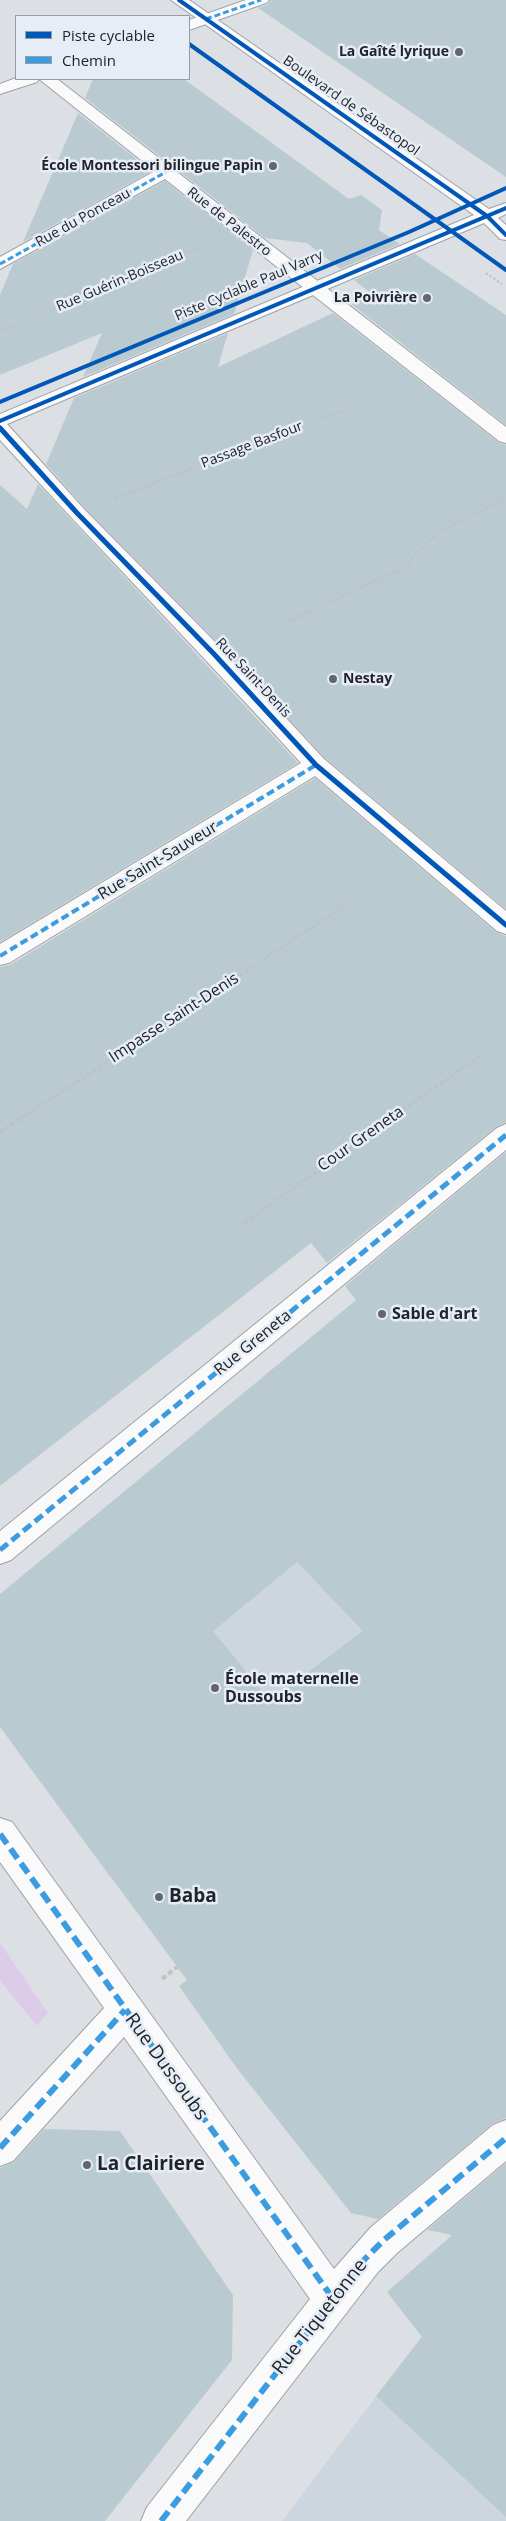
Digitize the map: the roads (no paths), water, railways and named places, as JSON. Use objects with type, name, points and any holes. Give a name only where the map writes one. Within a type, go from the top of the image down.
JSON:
[{"type":"street","name":"Boulevard de Sébastopol","points":[[178,0],[487,216],[506,235]]},
{"type":"street","points":[[190,25],[261,0]]},
{"type":"street","points":[[0,89],[28,80]]},
{"type":"street","name":"Rue de Palestro","points":[[48,80],[506,437]]},
{"type":"street","name":"Rue du Ponceau","points":[[0,264],[166,172]]},
{"type":"street","points":[[0,421],[506,208]]},
{"type":"street","name":"Rue Saint-Denis","points":[[0,428],[77,513],[214,654],[316,765],[506,925]]},
{"type":"street","name":"Rue Saint-Sauveur","points":[[0,956],[316,765]]},
{"type":"street","name":"Rue Greneta","points":[[0,1550],[506,1135]]},
{"type":"street","name":"Rue Dussoubs","points":[[0,1834],[334,2300]]},
{"type":"street","points":[[0,2148],[125,2010]]},
{"type":"street","name":"Rue Tiquetonne","points":[[161,2521],[374,2249],[506,2138]]},
{"type":"place","name":"La Gaîté lyrique","points":[[459,52]]},
{"type":"place","name":"École Montessori bilingue Papin","points":[[273,166]]},
{"type":"place","name":"La Poivrière","points":[[427,298]]},
{"type":"place","name":"Nestay","points":[[333,679]]},
{"type":"place","name":"Sable d'art","points":[[382,1314]]},
{"type":"place","name":"École maternelle Dussoubs","points":[[215,1688]]},
{"type":"place","name":"Baba","points":[[159,1897]]},
{"type":"place","name":"La Clairiere","points":[[87,2165]]}]
